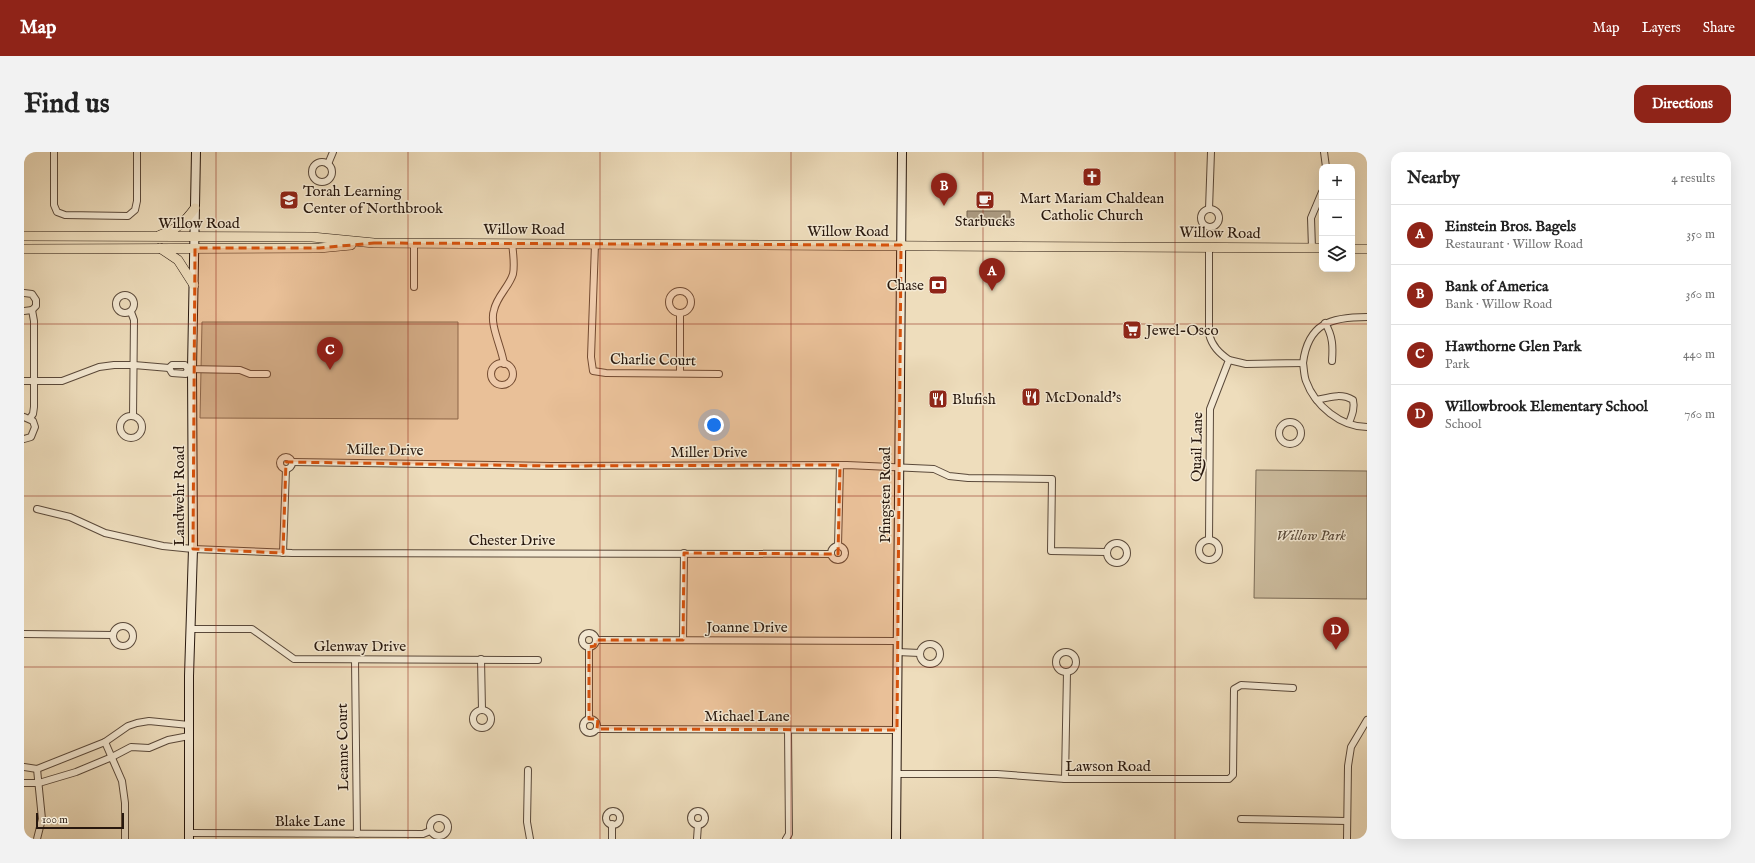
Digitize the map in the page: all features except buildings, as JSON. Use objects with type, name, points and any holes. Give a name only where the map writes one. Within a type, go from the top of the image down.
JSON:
[{"type":"main road","name":"Landwehr Road","points":[[189,836],[190,629],[193,550],[190,370],[194,285],[196,152]]},
{"type":"main road","name":"Pfingsten Road","points":[[896,839],[902,152]]},
{"type":"main road","points":[[153,237],[174,230],[184,223],[195,208]]},
{"type":"main road","name":"Willow Road","points":[[24,236],[312,237],[374,243]]},
{"type":"main road","name":"Willow Road","points":[[24,249],[319,248],[374,243],[1319,248]]},
{"type":"main road","points":[[160,248],[178,260],[194,285]]},
{"type":"main road","points":[[1355,249],[1367,249]]},
{"type":"street","points":[[54,152],[54,205],[57,212],[65,215],[94,216],[128,216],[135,210],[137,201],[137,152]]},
{"type":"street","points":[[328,164],[333,152]]},
{"type":"street","points":[[1209,209],[1211,152]]},
{"type":"street","points":[[1324,152],[1326,164]]},
{"type":"street","points":[[1312,248],[1311,218],[1319,199]]},
{"type":"street","points":[[414,243],[414,287]]},
{"type":"street","points":[[504,364],[493,320],[493,310],[512,275],[514,266],[512,243]]},
{"type":"street","name":"Charlie Court","points":[[595,244],[591,357],[593,371],[606,373],[719,374]]},
{"type":"street","points":[[1209,247],[1209,334],[1216,349],[1229,360],[1246,364],[1303,363]]},
{"type":"street","points":[[24,293],[32,294],[36,298],[36,306],[32,310],[24,311]]},
{"type":"street","points":[[24,439],[31,437],[35,431],[35,424],[27,418],[33,414],[34,408],[34,321],[32,310]]},
{"type":"street","points":[[130,312],[134,320],[132,416]]},
{"type":"street","points":[[680,313],[680,373]]},
{"type":"street","points":[[1367,317],[1337,318],[1325,323],[1317,329],[1304,350],[1303,363],[1306,380],[1310,391],[1317,400],[1335,418],[1360,427],[1367,427]]},
{"type":"street","points":[[1325,323],[1333,342],[1332,361]]},
{"type":"street","name":"Quail Lane","points":[[1209,540],[1210,409],[1229,360]]},
{"type":"street","points":[[24,381],[62,381],[100,367],[134,364],[169,368],[172,373],[186,374],[190,370],[240,370],[250,374],[267,374]]},
{"type":"street","points":[[1317,400],[1338,396],[1346,396],[1353,400],[1353,413],[1349,423]]},
{"type":"street","points":[[286,456],[290,458],[292,462],[291,466],[286,469],[282,468],[279,464],[280,458],[286,456]]},
{"type":"street","name":"Miller Drive","points":[[292,462],[552,466],[840,465],[934,469],[948,476],[968,478],[1052,479],[1051,551],[1106,552]]},
{"type":"street","points":[[838,546],[840,465]]},
{"type":"street","points":[[283,553],[286,469]]},
{"type":"street","name":"Chester Drive","points":[[37,509],[70,517],[105,533],[163,546],[193,550],[283,553],[831,554]]},
{"type":"street","points":[[838,546],[845,551],[845,556],[838,561],[834,560],[831,554],[833,549],[838,546]]},
{"type":"street","points":[[683,640],[684,554]]},
{"type":"street","name":"Glenway Drive","points":[[190,629],[252,629],[294,659],[538,660]]},
{"type":"street","points":[[24,634],[113,635]]},
{"type":"street","points":[[591,634],[596,640],[593,645],[589,647],[582,641],[584,635],[591,634]]},
{"type":"street","name":"Joanne Drive","points":[[596,640],[897,641]]},
{"type":"street","points":[[589,647],[589,719]]},
{"type":"street","points":[[897,652],[920,653]]},
{"type":"street","points":[[481,659],[482,710]]},
{"type":"street","name":"Leanne Court","points":[[354,660],[357,834]]},
{"type":"street","points":[[1065,779],[1067,672]]},
{"type":"street","name":"Lawson Road","points":[[896,774],[997,774],[1065,779],[1229,779],[1233,775],[1234,689],[1241,685],[1293,688]]},
{"type":"street","points":[[589,719],[596,722],[597,728],[592,733],[584,730],[584,723],[589,719]]},
{"type":"street","points":[[1347,839],[1348,766],[1351,747],[1367,720]]},
{"type":"street","points":[[24,767],[38,769],[105,742],[128,726],[137,723],[149,721],[189,725]]},
{"type":"street","name":"Michael Lane","points":[[597,728],[897,730]]},
{"type":"street","points":[[786,839],[789,834],[788,730]]},
{"type":"street","points":[[24,783],[39,783],[76,772],[112,757],[131,747],[149,748],[168,740],[189,736]]},
{"type":"street","points":[[105,742],[122,781],[125,803],[125,839]]},
{"type":"street","points":[[37,839],[42,819],[38,769]]},
{"type":"street","points":[[528,770],[527,822],[530,839]]},
{"type":"street","points":[[1241,819],[1347,821]]},
{"type":"street","points":[[612,824],[612,839]]},
{"type":"street","points":[[697,839],[698,825]]},
{"type":"street","name":"Blake Lane","points":[[189,836],[422,834],[430,830]]},
{"type":"highlighted area","points":[[374,243],[901,245],[897,730],[597,729],[598,719],[589,719],[589,647],[595,646],[596,640],[683,640],[684,553],[838,554],[840,465],[552,466],[286,462],[283,553],[193,549],[195,248],[319,248]]},
{"type":"green space","points":[[202,322],[458,322],[458,419],[200,418]]},
{"type":"green space","name":"Willow Park","points":[[1256,470],[1367,471],[1367,599],[1254,598]]},
{"type":"shaded area","points":[[967,211],[1010,211],[1010,223],[967,222]]},
{"type":"place","name":"Mart Mariam Chaldean Catholic Church","points":[[1092,177]]},
{"type":"place","name":"Torah Learning Center of Northbrook","points":[[289,200]]},
{"type":"place","name":"Starbucks","points":[[985,200]]},
{"type":"place","name":"Bank of America","points":[[944,206]]},
{"type":"place","name":"Chase","points":[[938,285]]},
{"type":"place","name":"Einstein Bros. Bagels","points":[[992,291]]},
{"type":"place","name":"Jewel-Osco","points":[[1132,330]]},
{"type":"place","name":"Hawthorne Glen Park","points":[[330,370]]},
{"type":"place","name":"McDonald's","points":[[1031,397]]},
{"type":"place","name":"Blufish","points":[[938,399]]},
{"type":"place","name":"Willowbrook Elementary School","points":[[1336,650]]}]
